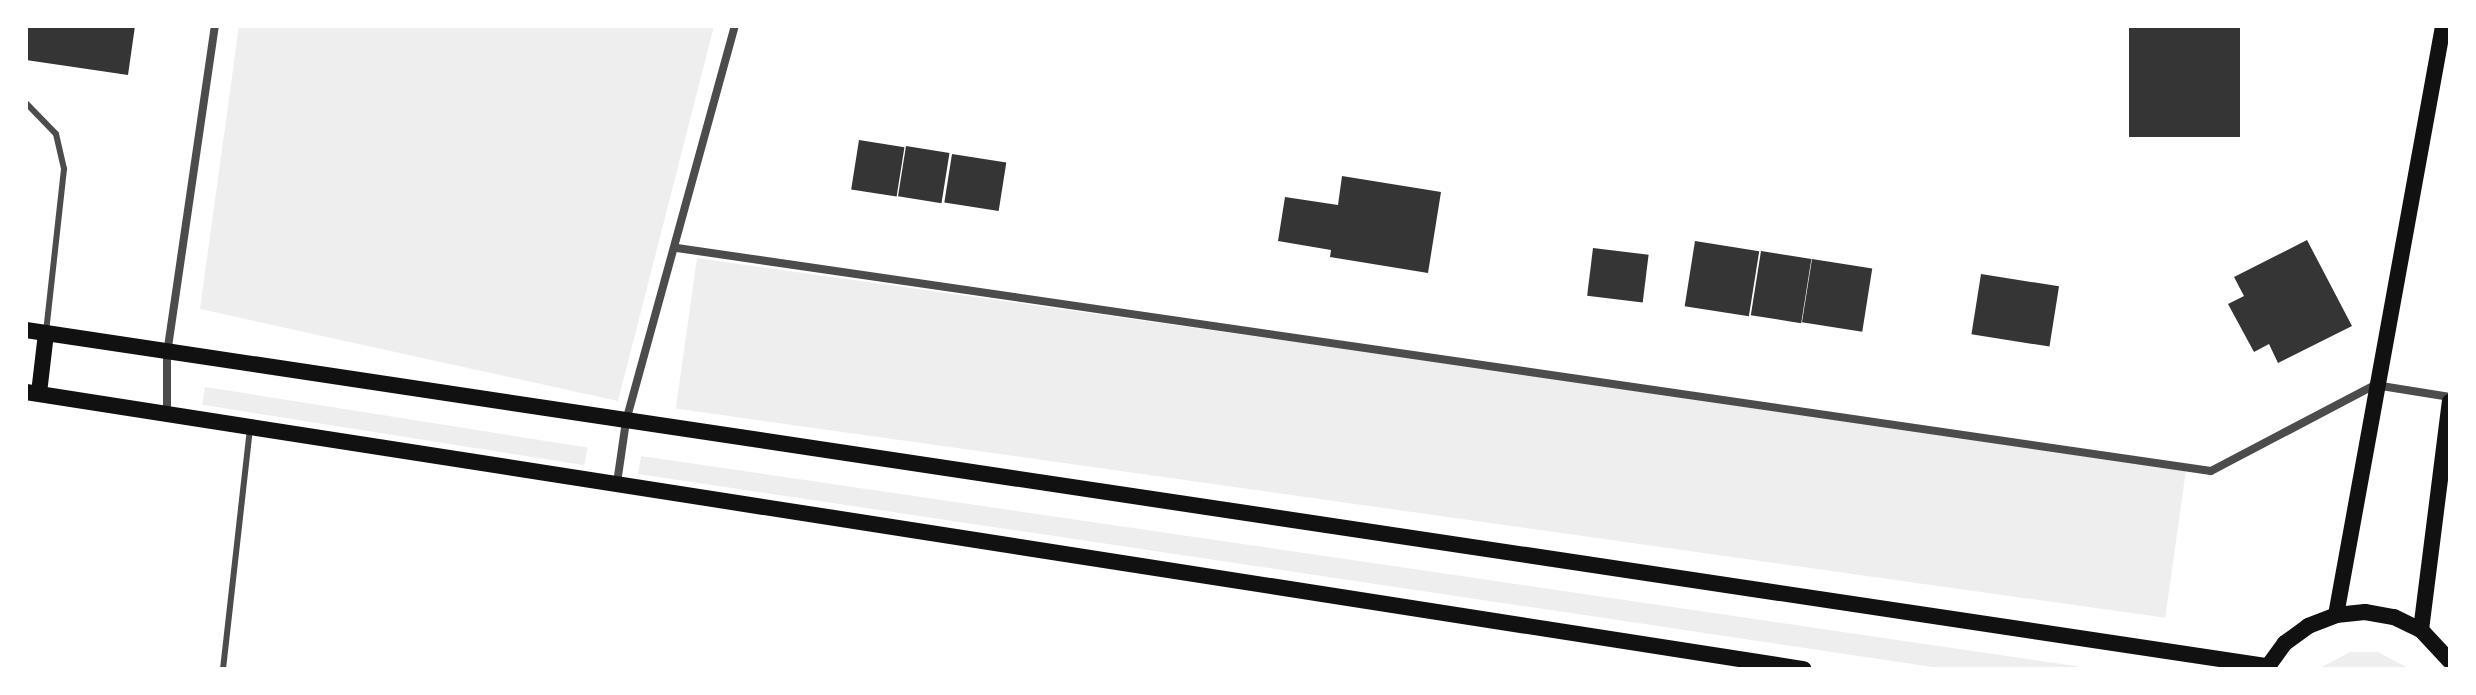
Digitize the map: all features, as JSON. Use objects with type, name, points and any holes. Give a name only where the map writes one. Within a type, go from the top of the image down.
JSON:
[{"type":"main road","points":[[2336,615],[2375,385],[2443,26]]},
{"type":"main road","points":[[26,330],[167,354],[2267,668],[2285,643],[2336,615],[2379,614],[2421,630],[2450,661]]},
{"type":"main road","points":[[46,333],[32,393],[1804,669]]},
{"type":"main road","points":[[2421,630],[2450,400]]},
{"type":"street","points":[[167,412],[167,354],[215,26]]},
{"type":"street","points":[[617,483],[626,421],[677,248],[735,26]]},
{"type":"street","points":[[677,248],[2211,471],[2375,385],[2450,400]]},
{"type":"lane","points":[[26,103],[56,134],[64,169],[46,333]]},
{"type":"lane","points":[[223,669],[251,426]]},
{"type":"shaded area","points":[[239,26],[714,26],[618,401],[200,309]]},
{"type":"shaded area","points":[[697,258],[2186,467],[2165,618],[676,409]]},
{"type":"shaded area","points":[[205,387],[587,448],[584,465],[202,405]]},
{"type":"shaded area","points":[[641,456],[2096,669],[1946,669],[638,474]]},
{"type":"shaded area","points":[[2350,652],[2378,652],[2410,669],[2318,669]]},
{"type":"building","points":[[26,26],[135,26],[128,75],[26,60]]},
{"type":"building","points":[[2129,26],[2240,26],[2240,137],[2129,137]]},
{"type":"building","points":[[859,140],[904,147],[897,197],[851,189]]},
{"type":"building","points":[[906,146],[949,153],[941,203],[898,196]]},
{"type":"building","points":[[952,154],[1006,163],[999,211],[944,202]]},
{"type":"building","points":[[1342,176],[1441,192],[1428,273],[1330,257],[1331,250],[1278,241],[1285,197],[1338,205]]},
{"type":"building","points":[[2307,240],[2352,326],[2278,363],[2269,344],[2254,352],[2228,304],[2244,296],[2234,277]]},
{"type":"building","points":[[1695,241],[1759,251],[1749,316],[1685,306]]},
{"type":"building","points":[[1593,248],[1649,255],[1643,302],[1587,296]]},
{"type":"building","points":[[1761,251],[1811,259],[1801,323],[1751,315]]},
{"type":"building","points":[[1812,259],[1872,269],[1862,332],[1802,322]]},
{"type":"building","points":[[1981,274],[2059,286],[2049,347],[1971,334]]}]
